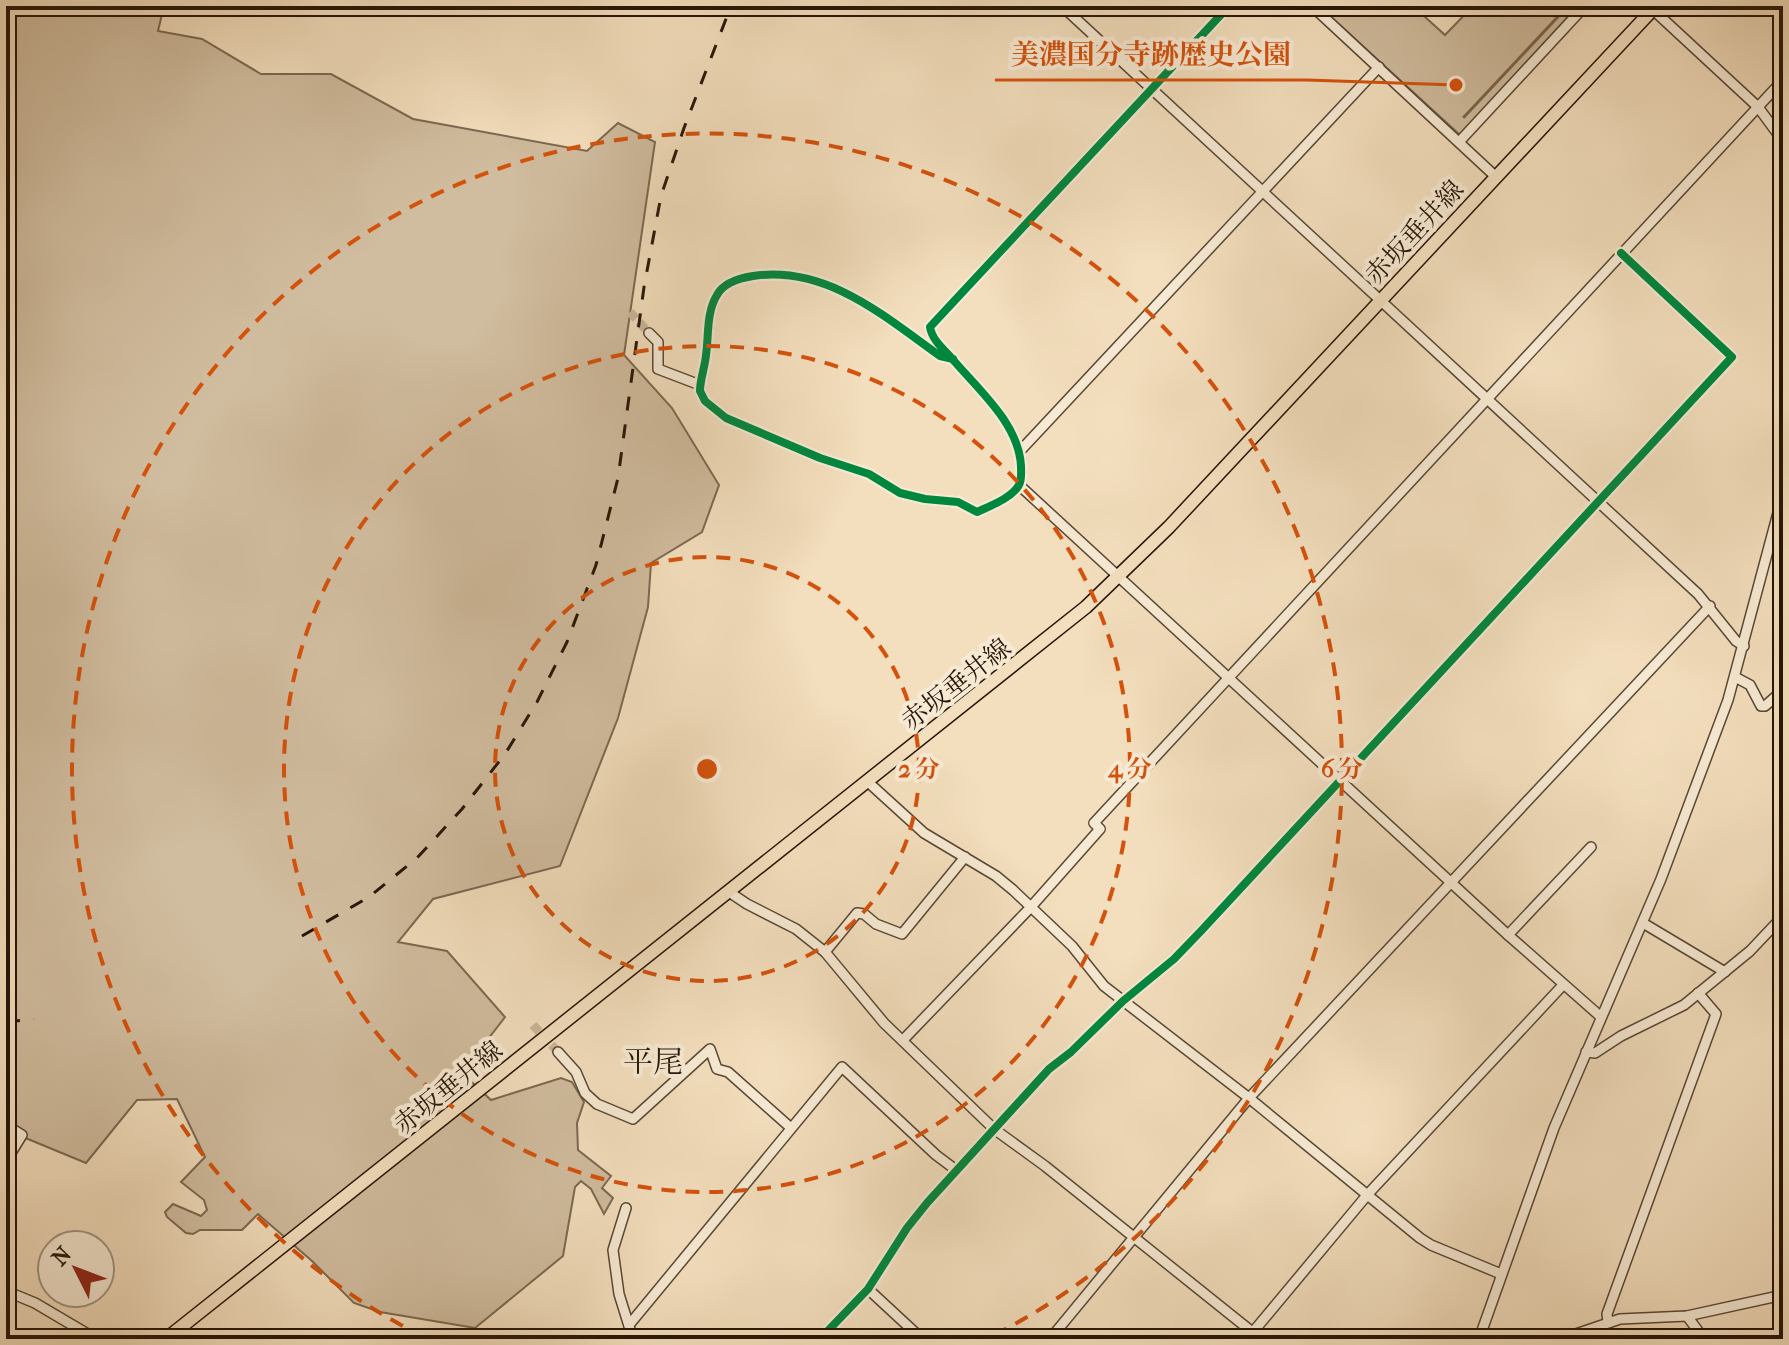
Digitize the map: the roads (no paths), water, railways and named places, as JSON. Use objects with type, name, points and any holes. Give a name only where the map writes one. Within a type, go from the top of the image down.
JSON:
[{"type":"main road","name":"赤坂垂井線","points":[[166,1339],[1086,607],[1169,527],[1653,7]]},
{"type":"street","points":[[1062,6],[1710,606],[1736,641],[1744,646]]},
{"type":"street","points":[[953,359],[940,356],[864,303],[821,282],[794,276],[757,275],[728,284],[716,296],[708,319],[706,357],[700,385],[705,401],[726,418],[820,458],[869,474],[900,493],[958,502],[977,512],[1004,498],[1019,485],[1020,451],[1014,435],[997,411],[953,359],[933,338],[930,327],[1229,6]]},
{"type":"street","points":[[1312,6],[1495,176]]},
{"type":"street","points":[[1459,142],[1585,6]]},
{"type":"street","points":[[1653,7],[1758,107],[1783,141]]},
{"type":"street","points":[[1020,451],[1379,67]]},
{"type":"street","points":[[903,1040],[1030,908],[1100,829],[1094,823],[1783,80]]},
{"type":"street","points":[[820,1339],[868,1289],[907,1228],[956,1170],[1049,1069],[1174,959],[1732,357],[1621,253]]},
{"type":"street","points":[[649,333],[658,342],[658,369],[700,385]]},
{"type":"street","points":[[1019,485],[1601,1017]]},
{"type":"street","points":[[1479,1339],[1554,1128],[1643,923],[1735,677],[1775,526],[1782,511],[1783,494]]},
{"type":"street","points":[[1050,1339],[1249,1098],[1710,606]]},
{"type":"street","points":[[1735,677],[1750,685],[1761,706],[1783,690]]},
{"type":"street","points":[[868,782],[924,833],[996,876],[1072,946],[1104,986],[1431,1245],[1501,1274]]},
{"type":"street","points":[[1508,935],[1591,847]]},
{"type":"street","points":[[825,952],[857,913],[902,934],[965,857]]},
{"type":"street","points":[[729,892],[796,929],[825,952],[884,1023],[994,1129],[1133,1235],[1257,1336],[1368,1194],[1563,985]]},
{"type":"street","points":[[1586,1052],[1595,1053],[1621,1036],[1665,1016],[1725,972],[1783,916]]},
{"type":"street","points":[[1643,923],[1725,972]]},
{"type":"street","points":[[1608,1322],[1607,1314],[1716,1014],[1698,993]]},
{"type":"street","points":[[558,1052],[576,1072],[585,1093],[597,1104],[633,1119],[710,1049],[717,1069],[728,1072],[791,1128]]},
{"type":"street","points":[[629,1325],[842,1067],[929,1149],[956,1170]]},
{"type":"street","points":[[6,1125],[22,1135],[6,1161]]},
{"type":"street","points":[[626,1208],[613,1250],[614,1272],[633,1339]]},
{"type":"street","points":[[868,1289],[922,1339]]},
{"type":"street","points":[[6,1291],[35,1303],[96,1339]]},
{"type":"street","points":[[1532,1339],[1570,1336],[1608,1322],[1644,1316],[1687,1316],[1783,1295]]},
{"type":"street","points":[[1687,1316],[1704,1339]]},
{"type":"waterway","points":[[1464,117],[1568,6]]},
{"type":"tunnel","points":[[630,312],[649,333]]},
{"type":"tunnel","points":[[533,1025],[558,1052]]},
{"type":"railway","points":[[302,936],[369,897],[417,858],[462,809],[505,754],[537,702],[567,642],[596,565],[618,478],[644,287],[661,196],[731,6]]},
{"type":"railway","points":[[6,1022],[34,1019]]},
{"type":"place","name":"美濃国分寺跡歴史公園","points":[[1456,85]]},
{"type":"district","name":"平尾","points":[[653,1062]]}]
